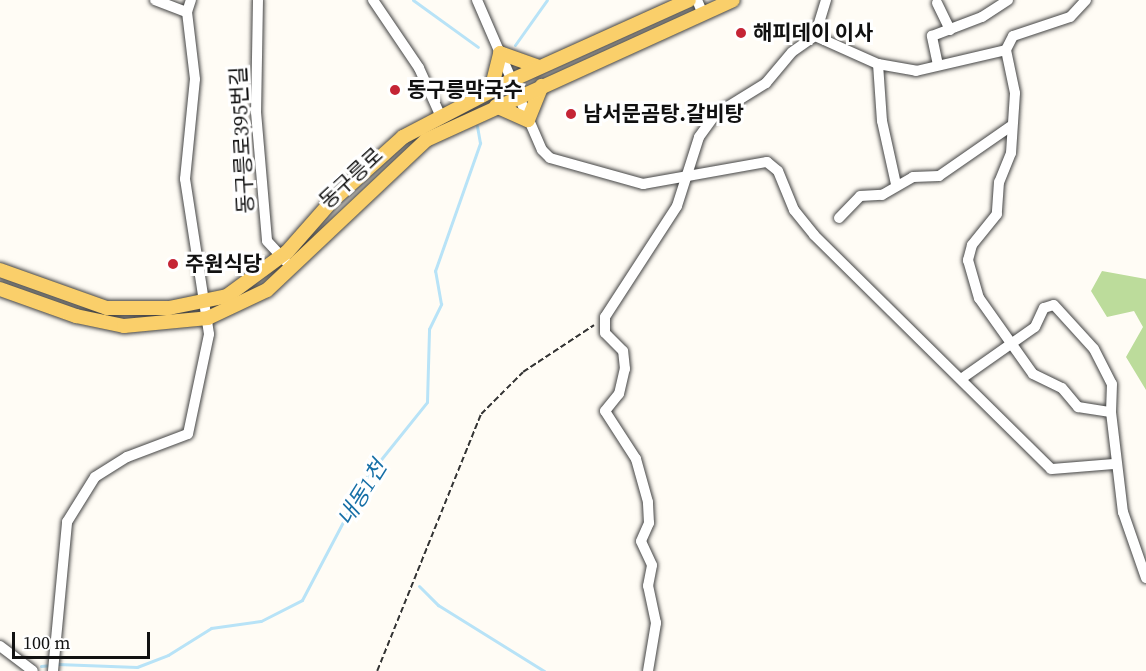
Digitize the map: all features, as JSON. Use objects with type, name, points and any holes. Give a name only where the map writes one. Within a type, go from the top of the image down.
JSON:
[{"type":"main road","name":"동구릉로","points":[[0,270],[107,308],[169,308],[206,302],[249,283],[282,256],[379,157],[441,117],[539,67],[689,0]]},
{"type":"main road","name":"동구릉로","points":[[0,288],[76,316],[124,326],[208,318],[267,290],[399,162],[426,140],[496,106],[733,0]]},
{"type":"main road","points":[[491,90],[500,53],[539,67]]},
{"type":"main road","points":[[496,106],[528,120],[542,86]]},
{"type":"street","points":[[155,0],[187,12]]},
{"type":"street","points":[[53,665],[67,522],[95,477],[127,457],[188,434],[208,318],[185,179],[195,79],[187,12],[191,0]]},
{"type":"street","name":"동구릉로395번길","points":[[258,0],[256,112],[267,241],[292,268]]},
{"type":"street","points":[[373,0],[419,68],[441,117]]},
{"type":"street","points":[[477,0],[528,120],[550,158],[634,184],[760,162],[774,165],[814,235],[1051,469],[1115,464]]},
{"type":"street","points":[[697,0],[703,14]]},
{"type":"street","points":[[648,671],[656,623],[648,586],[652,565],[640,541],[649,523],[648,502],[636,459],[605,411],[619,394],[625,369],[623,351],[605,333],[605,317],[677,206],[699,137],[716,114],[766,83],[792,52],[815,36],[826,0]]},
{"type":"street","points":[[938,65],[932,36],[950,30],[1008,0]]},
{"type":"street","points":[[1086,0],[1070,16],[1013,36],[1006,50],[1015,93],[997,214],[972,245],[968,260],[980,298],[1033,374],[1062,388],[1078,407],[1111,412]]},
{"type":"street","points":[[937,3],[950,30]]},
{"type":"street","points":[[815,36],[878,64],[916,71],[1006,50]]},
{"type":"street","points":[[878,64],[882,121],[896,184]]},
{"type":"street","points":[[839,218],[847,204],[882,195],[896,184],[939,176],[1011,126]]},
{"type":"street","points":[[960,380],[1035,327],[1044,308],[1054,304],[1094,349],[1112,384],[1111,412],[1115,464],[1132,548],[1146,578]]},
{"type":"street","points":[[0,646],[33,671]]},
{"type":"path","points":[[377,671],[481,414],[523,372],[605,317]]},
{"type":"green space","points":[[1102,271],[1146,279],[1146,390],[1126,357],[1143,327],[1134,311],[1107,317],[1091,291]]},
{"type":"waterway","name":"내동1천","points":[[413,0],[478,47]]},
{"type":"waterway","points":[[515,45],[547,0]]},
{"type":"waterway","name":"내동1천","points":[[57,664],[137,667],[168,655],[211,628],[261,621],[302,600],[366,478],[427,402],[429,329],[441,304],[435,271],[480,143],[477,126]]},
{"type":"waterway","points":[[419,586],[438,605],[544,671]]},
{"type":"waterway","name":"내동1천","points":[[41,666],[51,665]]},
{"type":"place","name":"해피데이 이사","points":[[741,33]]},
{"type":"place","name":"동구릉막국수","points":[[395,90]]},
{"type":"place","name":"남서문곰탕.갈비탕","points":[[571,114]]},
{"type":"place","name":"주원식당","points":[[173,264]]}]
